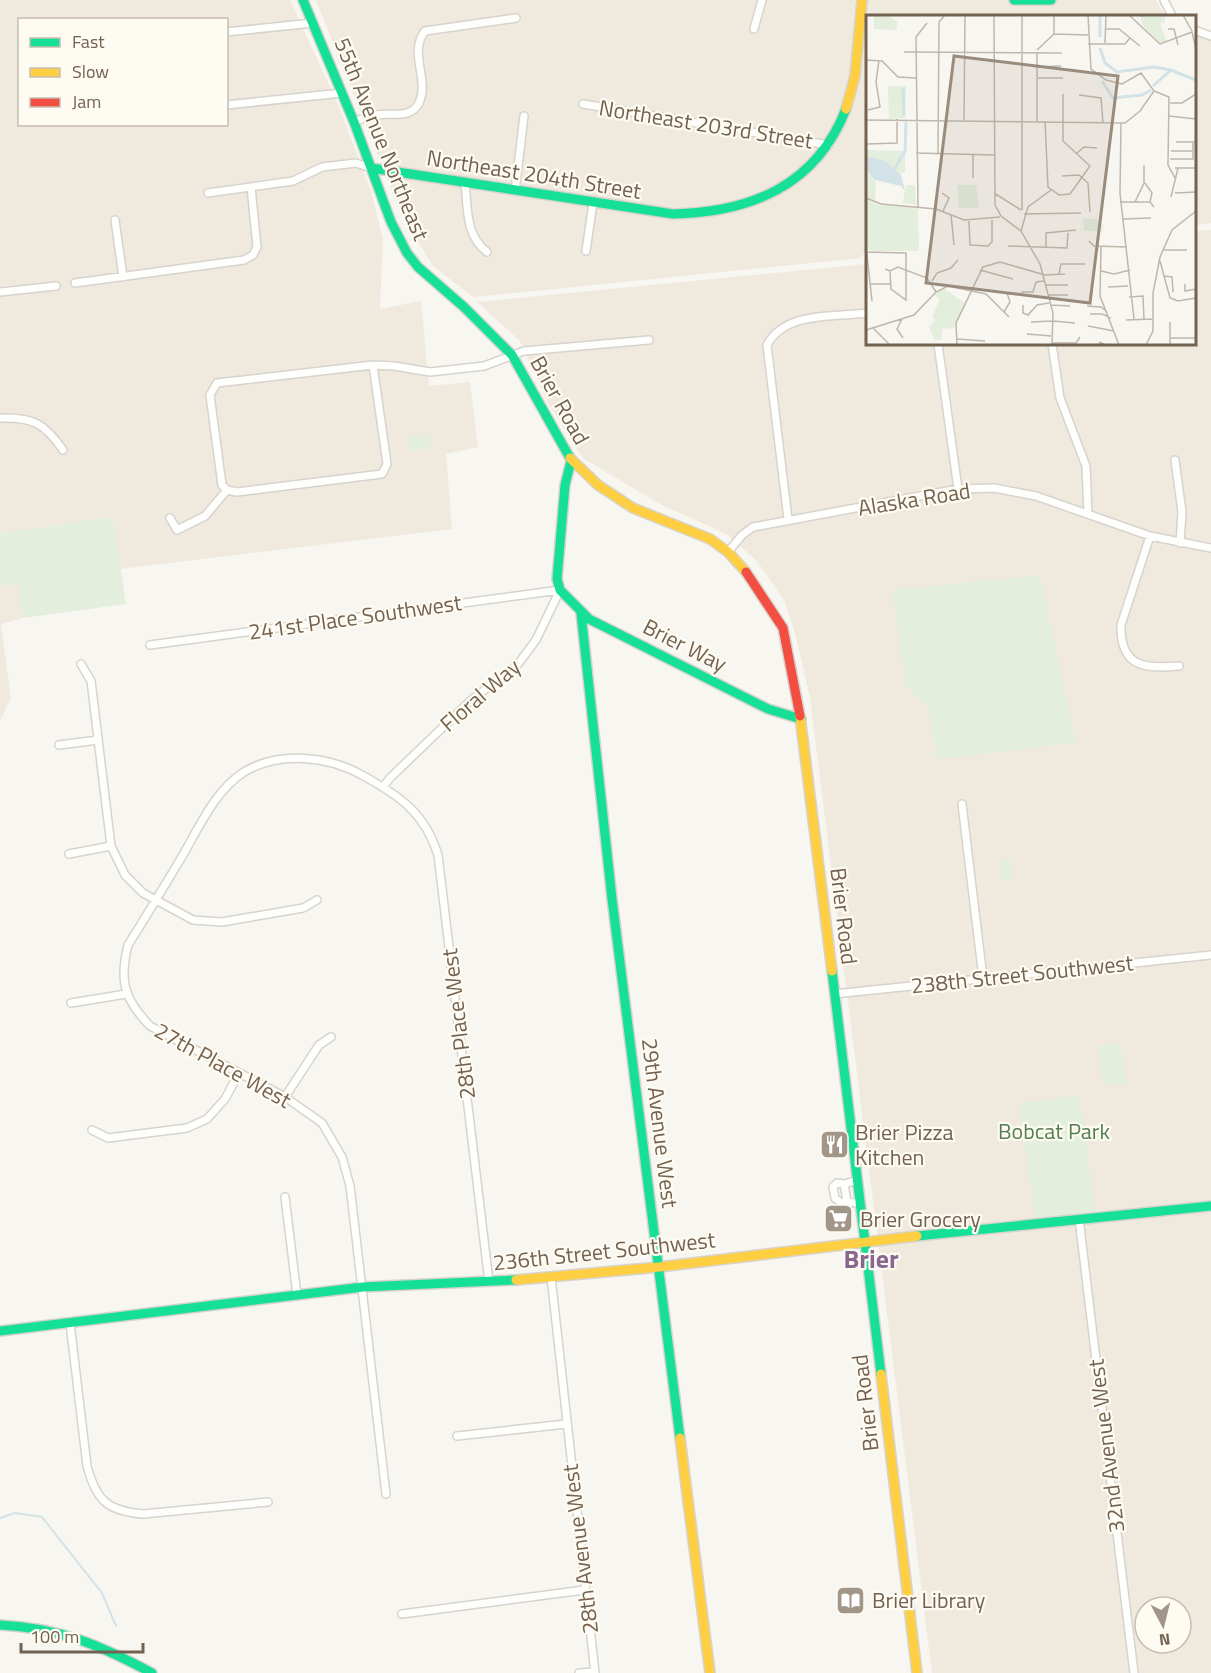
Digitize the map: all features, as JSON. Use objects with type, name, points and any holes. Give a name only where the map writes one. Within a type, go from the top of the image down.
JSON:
[{"type":"street","name":"55th Avenue Northeast","points":[[303,0],[354,122],[391,222],[407,254],[418,267],[464,308]]},
{"type":"street","points":[[754,29],[762,0]]},
{"type":"street","name":"Northeast 204th Street","points":[[208,192],[293,181],[322,167],[356,163],[370,168],[593,203],[673,214],[716,214],[760,200],[786,186],[813,163],[829,145],[841,126],[850,98],[862,0]]},
{"type":"street","points":[[1014,0],[1051,0]]},
{"type":"street","points":[[1164,0],[1172,15]]},
{"type":"street","points":[[354,122],[379,114],[396,116],[416,108],[420,100],[421,70],[417,52],[420,38],[425,31],[516,18]]},
{"type":"street","points":[[228,32],[313,23]]},
{"type":"street","points":[[1196,31],[1211,36]]},
{"type":"street","points":[[228,105],[342,93]]},
{"type":"street","name":"Northeast 203rd Street","points":[[583,104],[829,145]]},
{"type":"street","points":[[515,191],[524,116]]},
{"type":"street","points":[[465,183],[470,231],[476,244],[487,252]]},
{"type":"street","points":[[75,283],[244,261],[254,255],[257,247],[251,187]]},
{"type":"street","points":[[586,251],[593,203]]},
{"type":"street","points":[[115,220],[123,277]]},
{"type":"street","points":[[0,292],[56,286]]},
{"type":"street","name":"Brier Road","points":[[464,308],[512,356],[571,461],[598,485],[633,508],[697,532],[728,552],[769,601],[783,628],[801,719],[917,1673]]},
{"type":"street","points":[[788,519],[766,354],[771,337],[781,327],[798,320],[866,313]]},
{"type":"street","points":[[373,365],[387,464],[382,474],[237,492],[228,490],[222,485],[210,395],[217,383],[373,365],[430,372],[484,366],[524,351],[649,340]]},
{"type":"street","points":[[938,345],[958,489]]},
{"type":"street","points":[[1052,345],[1060,398],[1080,443],[1086,466],[1088,514]]},
{"type":"street","points":[[0,418],[25,418],[38,423],[50,430],[63,450]]},
{"type":"street","points":[[1175,460],[1182,512],[1180,543]]},
{"type":"street","points":[[560,590],[557,579],[565,485],[571,461]]},
{"type":"street","name":"Alaska Road","points":[[728,552],[742,535],[753,527],[958,489],[994,488],[1036,496],[1150,536],[1211,548]]},
{"type":"street","points":[[170,518],[177,530],[205,516],[228,490]]},
{"type":"street","points":[[1150,536],[1121,625],[1121,638],[1124,651],[1134,663],[1154,668],[1179,666]]},
{"type":"street","name":"Brier Way","points":[[560,590],[581,613],[768,709],[801,719]]},
{"type":"street","name":"241st Place Southwest","points":[[150,645],[560,590]]},
{"type":"street","name":"Floral Way","points":[[383,787],[390,777],[456,715],[518,664],[536,640],[560,590]]},
{"type":"street","name":"29th Avenue West","points":[[581,613],[586,678],[612,899],[710,1673]]},
{"type":"street","points":[[81,664],[91,681],[111,846],[125,875],[156,901],[193,920],[222,922],[303,908],[317,900]]},
{"type":"street","points":[[59,745],[98,740]]},
{"type":"street","name":"27th Place West","points":[[383,787],[358,773],[322,760],[296,758],[273,762],[244,772],[218,797],[128,945],[122,968],[126,994],[137,1013],[150,1026],[285,1097],[322,1123],[342,1157],[350,1186],[386,1494]]},
{"type":"street","name":"28th Place West","points":[[383,787],[412,808],[422,820],[431,834],[438,855],[489,1282]]},
{"type":"street","points":[[962,804],[983,978]]},
{"type":"street","points":[[69,854],[111,846]]},
{"type":"street","name":"238th Street Southwest","points":[[834,994],[1211,955]]},
{"type":"street","points":[[71,1003],[126,994]]},
{"type":"street","points":[[285,1097],[319,1045],[331,1037]]},
{"type":"street","points":[[92,1131],[108,1138],[187,1128],[207,1119],[225,1099],[239,1073]]},
{"type":"street","points":[[858,1180],[844,1184],[837,1183],[833,1187],[835,1198],[861,1203]]},
{"type":"street","points":[[844,1184],[846,1201]]},
{"type":"street","points":[[285,1197],[297,1295]]},
{"type":"street","name":"236th Street Southwest","points":[[0,1331],[363,1287],[489,1282],[659,1267],[866,1241],[1211,1206]]},
{"type":"street","name":"32nd Avenue West","points":[[1079,1220],[1134,1673]]},
{"type":"street","name":"28th Avenue West","points":[[550,1277],[595,1672]]},
{"type":"street","points":[[70,1323],[87,1466],[93,1489],[102,1500],[122,1512],[143,1514],[268,1502]]},
{"type":"street","points":[[457,1436],[566,1424]]},
{"type":"street","points":[[402,1614],[584,1590]]},
{"type":"street","points":[[0,1625],[33,1626],[85,1638],[152,1673]]},
{"type":"street","points":[[579,1673],[595,1672]]},
{"type":"shaded area","points":[[0,0],[290,0],[339,107],[371,191],[383,239],[380,309],[421,301],[429,386],[470,382],[478,447],[446,454],[452,529],[120,569],[113,517],[0,533]]},
{"type":"shaded area","points":[[316,0],[1156,0],[1164,15],[866,15],[866,250],[861,258],[473,297],[433,266],[403,218]]},
{"type":"shaded area","points":[[1196,35],[1211,41],[1211,223],[1196,225]]},
{"type":"shaded area","points":[[1211,230],[1211,1673],[932,1673],[810,698],[796,637],[785,602],[757,561],[726,534],[658,503],[583,458],[548,403],[520,341],[477,302],[866,264],[866,345],[1196,345],[1196,231]],"holes":[[[928,706],[1076,743],[937,758]]]},
{"type":"shaded area","points":[[19,584],[23,618],[1,624],[11,698],[0,721],[0,586]]},
{"type":"green space","points":[[429,435],[431,448],[410,451],[408,438]]},
{"type":"green space","points":[[113,517],[126,604],[23,618],[18,584],[0,586],[0,533]]},
{"type":"green space","points":[[1040,575],[1076,743],[937,759],[928,706],[906,687],[892,590]]},
{"type":"green space","points":[[1010,858],[1012,880],[1001,881],[999,859]]},
{"type":"green space","points":[[1121,1043],[1126,1083],[1103,1086],[1098,1046]]},
{"type":"green space","name":"Bobcat Park","points":[[1080,1095],[1095,1211],[1035,1218],[1019,1103]]},
{"type":"waterway","points":[[0,1518],[15,1513],[42,1517],[102,1593],[116,1626]]},
{"type":"traffic: fast","points":[[303,0],[354,122],[391,222],[407,253],[418,267],[464,307],[512,355],[570,458]]},
{"type":"traffic: fast","points":[[1014,0],[1051,0]]},
{"type":"traffic: fast","points":[[371,168],[673,214],[702,212],[729,208],[754,200],[778,190],[799,176],[817,158],[833,136],[846,109]]},
{"type":"traffic: fast","points":[[571,461],[565,485],[557,579],[560,590],[589,619],[768,709],[801,719]]},
{"type":"traffic: fast","points":[[581,613],[612,899],[680,1438]]},
{"type":"traffic: fast","points":[[832,971],[881,1374]]},
{"type":"traffic: fast","points":[[917,1236],[1211,1206]]},
{"type":"traffic: fast","points":[[0,1331],[363,1287],[516,1280]]},
{"type":"traffic: fast","points":[[0,1625],[61,1634],[97,1646],[152,1673]]},
{"type":"traffic: slow","points":[[846,109],[855,76],[862,0]]},
{"type":"traffic: slow","points":[[570,458],[598,485],[633,508],[710,539],[728,552],[746,572]]},
{"type":"traffic: slow","points":[[800,716],[832,971]]},
{"type":"traffic: slow","points":[[516,1280],[659,1267],[917,1236]]},
{"type":"traffic: slow","points":[[881,1374],[917,1673]]},
{"type":"traffic: slow","points":[[680,1438],[710,1673]]},
{"type":"traffic: jam","points":[[746,572],[783,628],[800,716]]},
{"type":"place","name":"Brier Pizza Kitchen","points":[[834,1145]]},
{"type":"place","name":"Brier Grocery","points":[[839,1219]]},
{"type":"place","name":"Brier Library","points":[[851,1600]]},
{"type":"district","name":"Brier","points":[[871,1258]]}]
